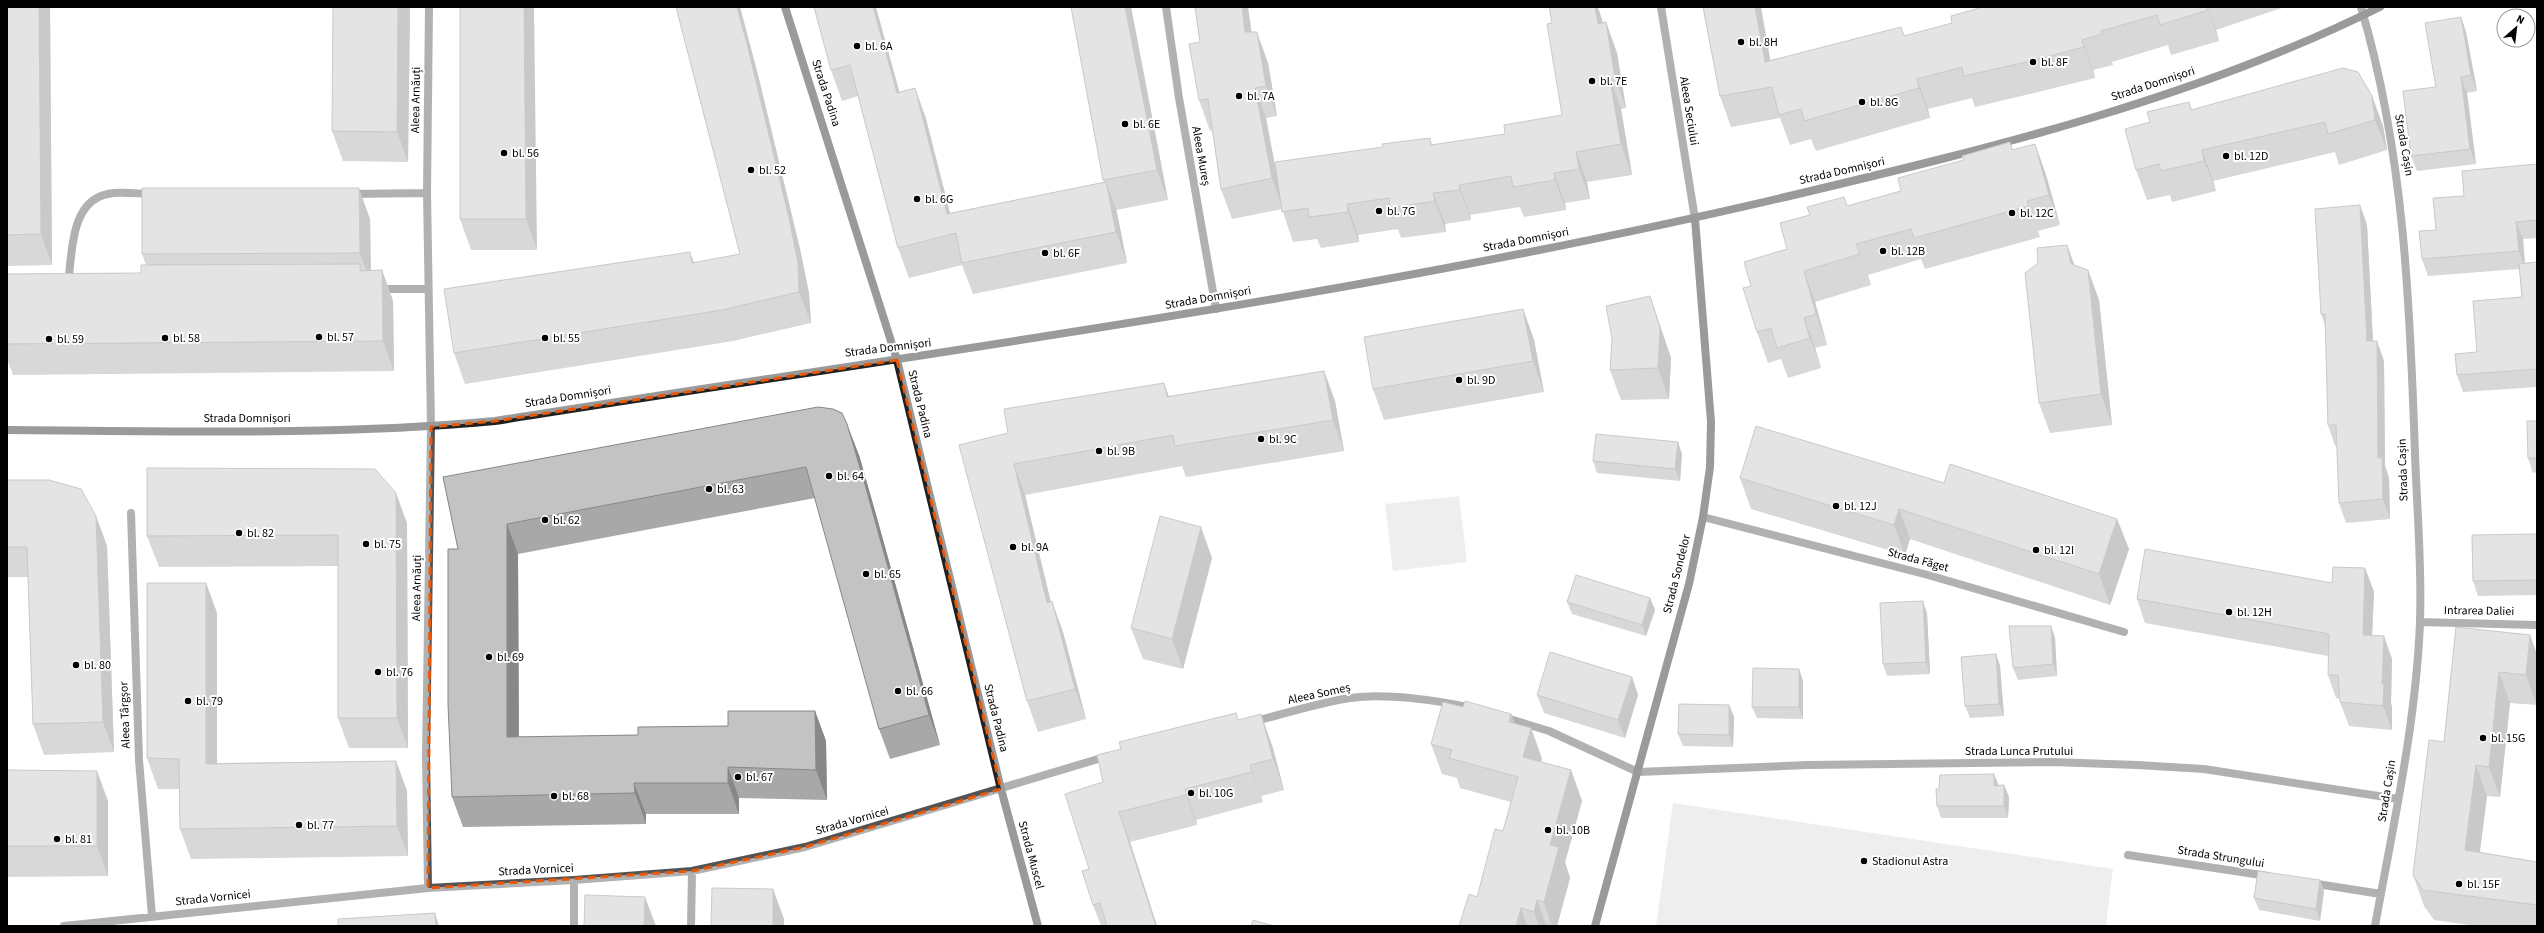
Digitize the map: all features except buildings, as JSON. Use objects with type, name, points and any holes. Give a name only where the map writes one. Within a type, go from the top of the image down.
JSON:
[{"type":"street","name":"Aleea Arnăuți","points":[[428,888],[426,756],[431,427],[427,193],[429,7]]},
{"type":"street","name":"Strada Padina","points":[[785,7],[897,360],[1001,789]]},
{"type":"street","name":"Aleea Mureș","points":[[1166,7],[1179,98],[1216,309]]},
{"type":"street","name":"Aleea Seciului","points":[[1661,7],[1695,218]]},
{"type":"street","name":"Strada Domnișori","points":[[7,430],[292,430],[431,427],[495,421],[856,364],[897,360],[1216,309],[1498,258],[1695,218],[1913,167],[2112,110],[2255,63],[2363,11],[2380,7]]},
{"type":"street","name":"Strada Cașin","points":[[2363,11],[2394,147],[2398,175],[2412,359],[2420,622],[2412,705],[2398,799],[2375,926]]},
{"type":"street","points":[[341,194],[427,193]]},
{"type":"street","points":[[67,291],[77,223],[86,207],[101,196],[118,194],[166,194]]},
{"type":"street","name":"Strada Sondelor","points":[[1595,926],[1689,584],[1703,517],[1710,467],[1711,422],[1695,218]]},
{"type":"street","points":[[372,290],[428,289]]},
{"type":"street","name":"Aleea Târgșor","points":[[131,513],[139,760],[152,916]]},
{"type":"street","name":"Strada Făget","points":[[1703,517],[1928,575],[2124,632]]},
{"type":"street","name":"Intrarea Daliei","points":[[2420,622],[2537,625]]},
{"type":"street","name":"Aleea Someș","points":[[1244,724],[1351,698],[1400,698],[1446,702],[1481,710]]},
{"type":"street","points":[[1496,715],[1549,731],[1638,772]]},
{"type":"street","points":[[1001,789],[1114,754]]},
{"type":"street","name":"Strada Lunca Prutului","points":[[1638,772],[1808,765],[2052,762],[2137,765],[2204,769],[2398,799]]},
{"type":"street","name":"Strada Vornicei","points":[[64,926],[428,888],[574,880],[692,871],[805,847],[1001,789]]},
{"type":"street","name":"Strada Muscel","points":[[1001,789],[1038,926]]},
{"type":"street","name":"Strada Strungului","points":[[2128,855],[2278,878]]},
{"type":"street","points":[[691,926],[692,871]]},
{"type":"street","points":[[574,880],[574,926]]},
{"type":"street","points":[[2302,882],[2381,894]]},
{"type":"highlighted area","points":[[897,360],[1001,789],[805,847],[692,871],[428,888],[431,427],[495,421]]},
{"type":"shaded area","points":[[1459,496],[1467,562],[1393,571],[1385,504]]},
{"type":"shaded area","name":"Stadionul Astra","points":[[1673,803],[2113,869],[2106,926],[1656,926]]},
{"type":"place","name":"bl. 8H","points":[[1741,42]]},
{"type":"place","name":"bl. 6A","points":[[857,46]]},
{"type":"place","name":"bl. 8F","points":[[2033,62]]},
{"type":"place","name":"bl. 7E","points":[[1592,81]]},
{"type":"place","name":"bl. 7A","points":[[1239,96]]},
{"type":"place","name":"bl. 8G","points":[[1862,102]]},
{"type":"place","name":"bl. 6E","points":[[1125,124]]},
{"type":"place","name":"bl. 56","points":[[504,153]]},
{"type":"place","name":"bl. 12D","points":[[2226,156]]},
{"type":"place","name":"bl. 52","points":[[751,170]]},
{"type":"place","name":"bl. 6G","points":[[917,199]]},
{"type":"place","name":"bl. 7G","points":[[1379,211]]},
{"type":"place","name":"bl. 12C","points":[[2012,213]]},
{"type":"place","name":"bl. 12B","points":[[1883,251]]},
{"type":"place","name":"bl. 6F","points":[[1045,253]]},
{"type":"place","name":"bl. 57","points":[[319,337]]},
{"type":"place","name":"bl. 58","points":[[165,338]]},
{"type":"place","name":"bl. 55","points":[[545,338]]},
{"type":"place","name":"bl. 59","points":[[49,339]]},
{"type":"place","name":"bl. 9D","points":[[1459,380]]},
{"type":"place","name":"bl. 9C","points":[[1261,439]]},
{"type":"place","name":"bl. 9B","points":[[1099,451]]},
{"type":"place","name":"bl. 64","points":[[829,476]]},
{"type":"place","name":"bl. 63","points":[[709,489]]},
{"type":"place","name":"bl. 12J","points":[[1836,506]]},
{"type":"place","name":"bl. 62","points":[[545,520]]},
{"type":"place","name":"bl. 82","points":[[239,533]]},
{"type":"place","name":"bl. 75","points":[[366,544]]},
{"type":"place","name":"bl. 9A","points":[[1013,547]]},
{"type":"place","name":"bl. 12I","points":[[2036,550]]},
{"type":"place","name":"bl. 65","points":[[866,574]]},
{"type":"place","name":"bl. 12H","points":[[2229,612]]},
{"type":"place","name":"bl. 69","points":[[489,657]]},
{"type":"place","name":"bl. 80","points":[[76,665]]},
{"type":"place","name":"bl. 76","points":[[378,672]]},
{"type":"place","name":"bl. 66","points":[[898,691]]},
{"type":"place","name":"bl. 79","points":[[188,701]]},
{"type":"place","name":"bl. 15G","points":[[2483,738]]},
{"type":"place","name":"bl. 67","points":[[738,777]]},
{"type":"place","name":"bl. 10G","points":[[1191,793]]},
{"type":"place","name":"bl. 68","points":[[554,796]]},
{"type":"place","name":"bl. 77","points":[[299,825]]},
{"type":"place","name":"bl. 10B","points":[[1548,830]]},
{"type":"place","name":"bl. 81","points":[[57,839]]},
{"type":"place","name":"Stadionul Astra","points":[[1864,861]]},
{"type":"place","name":"bl. 15F","points":[[2459,884]]}]
